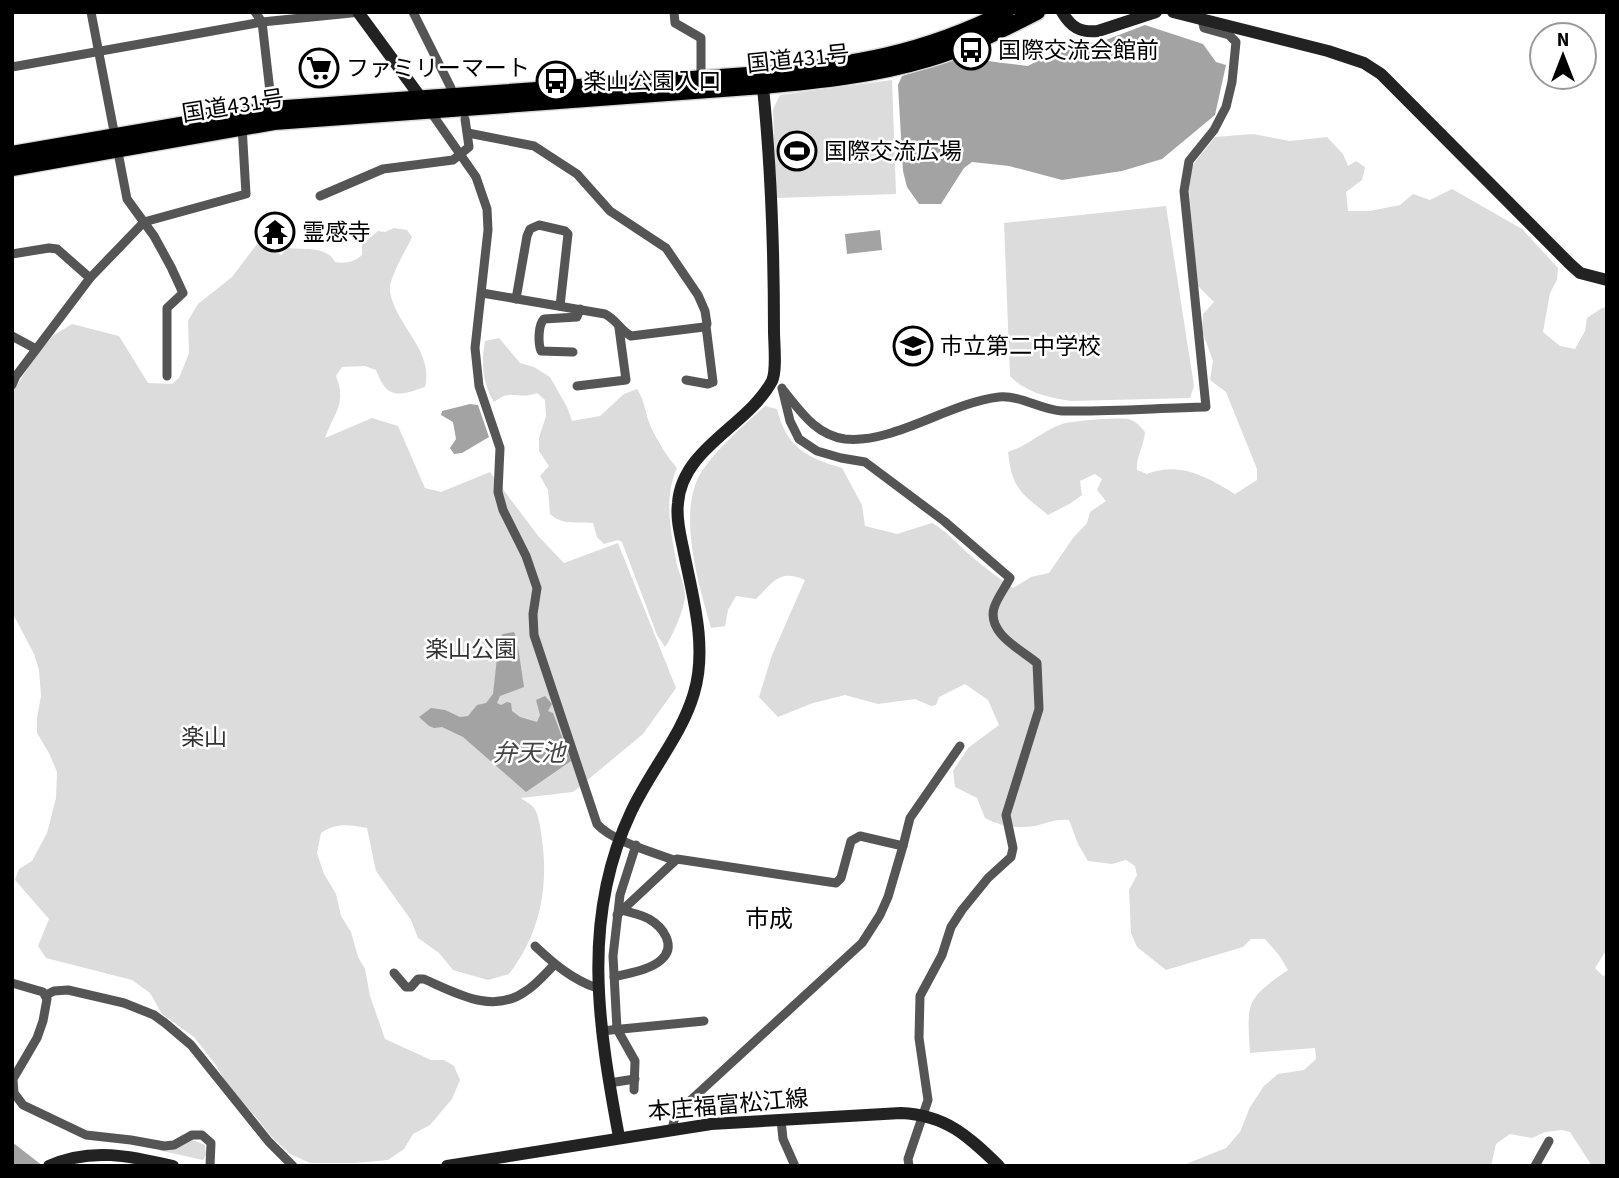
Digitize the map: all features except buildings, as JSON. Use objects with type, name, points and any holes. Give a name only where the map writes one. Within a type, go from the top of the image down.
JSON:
[{"type":"highway","name":"国道431号","points":[[12,154],[426,105],[701,79],[763,80],[880,59],[939,41],[1006,12]]},
{"type":"highway","name":"国道431号","points":[[12,168],[116,142],[272,109],[426,105],[872,73],[931,58],[982,40],[1037,12]]},
{"type":"street","points":[[92,12],[127,199],[172,267],[183,293],[167,308],[167,376]]},
{"type":"street","points":[[255,12],[262,22],[272,109]]},
{"type":"street","points":[[12,67],[262,22],[359,12],[476,177],[487,209],[488,230],[475,348],[479,386],[500,448],[498,492],[503,510],[526,556],[537,588],[533,614],[534,635],[595,820],[603,830],[620,839],[674,860]]},
{"type":"street","points":[[413,12],[451,88]]},
{"type":"street","points":[[674,12],[675,23],[701,38],[701,79]]},
{"type":"street","points":[[1062,12],[1070,24],[1088,32],[1156,12]]},
{"type":"street","points":[[1173,12],[1328,51],[1370,67],[1381,74],[1465,156],[1580,273],[1607,280]]},
{"type":"street","points":[[778,384],[804,417],[820,431],[843,439],[864,439],[892,432],[937,414],[1001,397],[1058,411],[1206,407],[1184,191],[1189,162],[1214,130],[1226,107],[1232,82],[1236,42],[1229,35],[1204,28],[1202,19]]},
{"type":"street","points":[[763,80],[778,384],[790,421],[799,439],[817,450],[865,462],[944,521],[1010,578],[993,614],[1003,637],[1037,663],[1039,671],[1039,709],[1006,815],[1013,848],[1011,857],[988,878],[962,910],[951,927],[942,955],[920,996],[919,1038],[928,1100],[908,1159],[909,1166]]},
{"type":"street","points":[[320,196],[383,169],[453,160],[469,147],[465,119]]},
{"type":"street","points":[[12,385],[90,278],[144,222],[246,194],[242,127]]},
{"type":"street","points":[[468,133],[534,146],[577,174],[610,211],[666,248],[702,304],[706,318],[713,382],[708,384],[685,380]]},
{"type":"street","points":[[516,299],[528,232],[535,225],[539,225],[568,234],[560,306]]},
{"type":"street","points":[[12,254],[57,249],[90,278]]},
{"type":"street","points":[[482,293],[605,314],[628,334],[637,336],[706,326]]},
{"type":"street","points":[[573,352],[541,351],[541,324],[544,319],[577,317],[580,309]]},
{"type":"street","points":[[577,386],[626,380],[620,328]]},
{"type":"street","points":[[12,337],[36,349]]},
{"type":"street","points":[[619,1137],[601,1031],[597,988],[602,903],[620,839],[638,798],[682,722],[698,677],[698,629],[677,504],[682,483],[693,465],[778,384]]},
{"type":"street","points":[[671,1129],[674,1118],[680,1111],[862,943],[888,897],[910,818],[960,746]]},
{"type":"street","points":[[620,913],[674,860],[681,858],[836,883],[841,878],[851,841],[860,836],[902,846]]},
{"type":"street","points":[[634,1090],[635,1060],[617,1029],[614,977],[624,878],[636,845]]},
{"type":"street","points":[[614,977],[659,962],[668,944],[666,936],[648,919],[620,913]]},
{"type":"street","points":[[535,946],[554,965],[585,984],[597,988]]},
{"type":"street","points":[[394,973],[406,987],[418,979],[424,979],[463,996],[488,1003],[526,992],[554,965]]},
{"type":"street","points":[[12,983],[46,995]]},
{"type":"street","points":[[46,995],[54,990],[68,990],[124,1003],[166,1023],[191,1045],[269,1142],[293,1166]]},
{"type":"street","points":[[46,995],[47,1006],[37,1038],[15,1075],[13,1089],[18,1101],[86,1135],[164,1146],[174,1145],[192,1135],[202,1135],[211,1143],[210,1166]]},
{"type":"street","points":[[601,1031],[704,1021]]},
{"type":"street","points":[[609,1083],[635,1079]]},
{"type":"street","name":"本庄福富松江線","points":[[447,1166],[671,1129],[874,1113],[924,1115],[951,1125],[991,1163]]},
{"type":"street","points":[[781,1120],[783,1139],[794,1166]]},
{"type":"street","points":[[1535,1166],[1549,1140]]},
{"type":"street","points":[[53,1164],[101,1154],[126,1156],[173,1166]]},
{"type":"green space","name":"国際交流広場","points":[[892,80],[896,194],[776,198],[773,109],[780,95]]},
{"type":"green space","points":[[1253,134],[1290,141],[1327,137],[1343,154],[1348,166],[1356,161],[1365,167],[1362,180],[1346,192],[1348,211],[1370,211],[1400,205],[1413,194],[1430,200],[1452,189],[1522,229],[1558,268],[1543,332],[1560,346],[1575,349],[1585,331],[1587,318],[1607,307],[1607,949],[1595,968],[1603,976],[1607,974],[1607,1166],[1592,1166],[1570,1132],[1562,1130],[1545,1132],[1532,1138],[1510,1134],[1496,1144],[1491,1166],[1181,1166],[1226,1148],[1240,1132],[1250,1107],[1264,1086],[1278,1074],[1304,1070],[1316,1059],[1315,1048],[1250,1053],[1249,1012],[1252,1004],[1264,988],[1288,970],[1279,955],[1265,939],[1251,939],[1243,947],[1166,970],[1137,947],[1131,933],[1129,890],[1137,875],[1135,866],[1126,860],[1112,864],[1088,861],[1069,820],[1015,827],[985,818],[977,798],[955,787],[953,771],[968,748],[999,725],[988,700],[965,684],[939,697],[936,705],[931,706],[915,699],[878,704],[845,695],[813,703],[778,717],[759,697],[772,655],[805,580],[783,576],[756,599],[736,596],[728,610],[725,626],[711,628],[692,548],[690,527],[694,487],[716,453],[765,406],[777,409],[786,433],[800,449],[818,460],[842,468],[862,505],[865,526],[897,534],[932,523],[1013,588],[1031,577],[1049,573],[1087,523],[1090,512],[1106,501],[1097,490],[1102,479],[1095,474],[1080,481],[1082,495],[1048,515],[1019,489],[1012,474],[1008,452],[1055,427],[1084,421],[1128,419],[1136,422],[1145,432],[1137,470],[1147,474],[1159,470],[1182,470],[1204,477],[1235,494],[1257,480],[1257,469],[1226,392],[1210,380],[1213,361],[1202,331],[1203,314],[1214,302],[1197,285],[1189,190],[1192,166],[1215,137]]},
{"type":"green space","points":[[1166,206],[1194,386],[1190,398],[1071,401],[1038,393],[1016,382],[1010,376],[1004,223]]},
{"type":"green space","name":"楽山","points":[[394,228],[407,230],[412,237],[394,272],[390,292],[399,316],[424,361],[425,387],[395,393],[385,387],[376,370],[365,366],[342,367],[336,376],[340,401],[325,438],[372,418],[398,426],[425,488],[441,492],[490,472],[539,537],[564,563],[618,543],[676,688],[643,734],[573,792],[521,798],[534,808],[538,819],[544,858],[543,893],[528,944],[509,974],[488,980],[453,970],[439,953],[418,938],[411,920],[376,871],[367,828],[338,826],[321,833],[317,853],[365,969],[370,996],[385,1039],[431,1060],[444,1060],[454,1066],[460,1080],[452,1099],[430,1125],[413,1134],[404,1149],[388,1160],[310,1163],[290,1154],[271,1136],[233,1094],[194,1037],[162,1014],[150,993],[132,980],[46,958],[38,946],[49,919],[15,880],[19,869],[32,861],[47,833],[56,798],[57,772],[37,733],[41,696],[39,670],[34,654],[12,612],[12,393],[38,352],[54,335],[72,324],[119,336],[148,383],[172,384],[179,378],[189,353],[188,321],[193,312],[198,304],[232,277],[257,244],[281,255],[288,248],[321,251],[327,253],[335,262],[346,263],[362,255],[362,245],[378,231],[385,232]]},
{"type":"green space","points":[[499,338],[520,363],[534,367],[550,377],[572,421],[600,416],[624,394],[637,389],[640,394],[653,431],[677,468],[670,492],[669,516],[685,597],[677,623],[665,647],[657,635],[622,542],[618,540],[604,544],[597,537],[593,523],[565,522],[550,514],[548,490],[540,476],[549,466],[539,451],[539,438],[546,416],[545,400],[537,393],[524,396],[506,395],[494,402],[485,380],[483,357],[485,341]]},
{"type":"green space","points":[[193,1140],[205,1145],[206,1155],[203,1160],[158,1150],[176,1149]]},
{"type":"water","points":[[1145,25],[1203,44],[1216,62],[1226,65],[1215,115],[1162,159],[1122,171],[1062,180],[1009,166],[972,162],[964,168],[941,204],[919,204],[907,187],[903,171],[898,85],[902,76],[965,56],[1028,66],[1072,42],[1098,43]]},
{"type":"water","points":[[880,230],[882,250],[847,254],[845,234]]},
{"type":"water","points":[[470,404],[478,405],[489,437],[462,453],[454,454],[450,448],[456,439],[453,422],[441,415],[442,411]]},
{"type":"water","name":"弁天池","points":[[514,632],[524,687],[500,696],[497,703],[511,703],[512,711],[520,717],[537,722],[540,715],[536,700],[545,696],[552,704],[548,711],[553,713],[571,761],[526,792],[463,737],[442,727],[429,726],[419,717],[431,708],[445,710],[460,717],[468,716],[477,705],[486,703],[493,694],[499,639],[503,634]]},
{"type":"water","points":[[12,1142],[43,1166],[12,1166]]},
{"type":"place","name":"国際交流会館前","points":[[971,50]]},
{"type":"place","name":"ファミリーマート","points":[[319,68]]},
{"type":"place","name":"楽山公園入口","points":[[556,81]]},
{"type":"place","name":"国際交流広場","points":[[797,151]]},
{"type":"place","name":"霊感寺","points":[[275,232]]},
{"type":"place","name":"市立第二中学校","points":[[913,346]]},
{"type":"district","name":"市成","points":[[769,919]]},
{"type":"park label","name":"楽山公園","points":[[471,649]]}]
